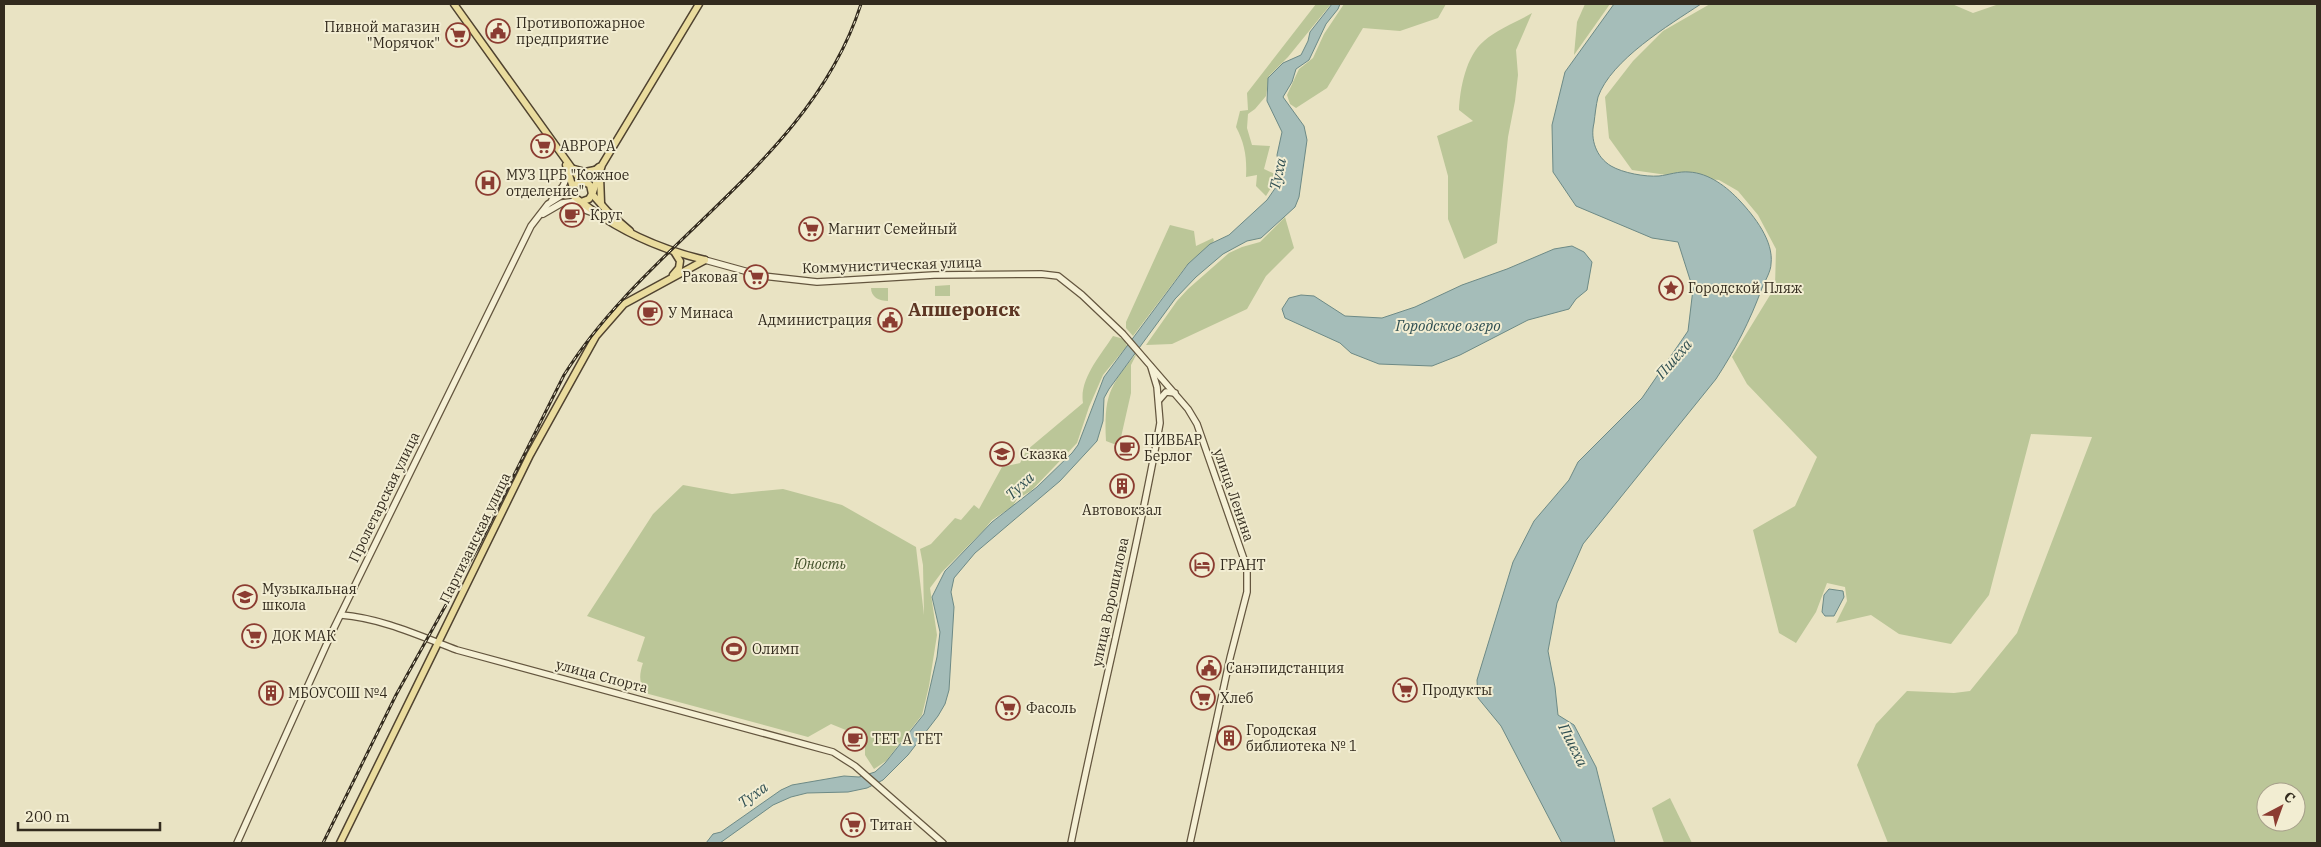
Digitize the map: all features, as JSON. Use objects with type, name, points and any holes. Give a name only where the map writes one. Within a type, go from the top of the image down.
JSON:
[{"type":"main road","points":[[454,4],[562,158],[582,181],[590,185],[592,193]]},
{"type":"main road","points":[[570,168],[572,195],[579,201],[587,201],[592,193],[602,165],[699,4]]},
{"type":"main road","points":[[570,168],[585,172],[592,171],[602,165]]},
{"type":"main road","points":[[572,188],[602,165]]},
{"type":"main road","points":[[602,165],[599,181],[602,205]]},
{"type":"main road","name":"Коммунистическая улица","points":[[592,193],[624,226],[646,242]]},
{"type":"main road","name":"Коммунистическая улица","points":[[579,201],[620,229],[646,242],[675,253],[705,260]]},
{"type":"main road","points":[[672,276],[679,268],[680,261],[675,253]]},
{"type":"main road","name":"Партизанская улица","points":[[340,843],[530,455],[596,336],[624,304],[672,276],[705,260]]},
{"type":"street","points":[[548,204],[563,186],[570,168]]},
{"type":"street","name":"Пролетарская улица","points":[[237,843],[264,780],[341,615],[482,324],[535,220],[548,204],[572,188]]},
{"type":"street","name":"Пролетарская улица","points":[[535,220],[546,211],[562,203],[579,201]]},
{"type":"street","points":[[562,203],[571,204],[597,214]]},
{"type":"street","name":"Коммунистическая улица","points":[[705,260],[763,276],[817,282],[934,275],[1041,274],[1058,276],[1122,334]]},
{"type":"street","name":"улица Ленина","points":[[1122,334],[1177,394],[1197,424],[1247,568],[1247,592],[1230,658],[1190,843]]},
{"type":"street","name":"улица Ворошилова","points":[[1071,843],[1151,473],[1160,423],[1159,400],[1151,365]]},
{"type":"street","points":[[1159,400],[1166,392],[1177,394]]},
{"type":"street","name":"улица Спорта","points":[[341,615],[355,616],[418,635],[457,650],[834,752],[855,766],[890,795],[943,843]]},
{"type":"green space","points":[[1316,4],[1331,4],[1288,57],[1269,76],[1266,96],[1248,114],[1247,128],[1252,145],[1270,146],[1264,169],[1275,174],[1274,183],[1266,196],[1256,186],[1257,175],[1246,177],[1245,151],[1236,127],[1240,111],[1248,110],[1247,93]]},
{"type":"green space","points":[[1344,4],[1446,4],[1438,18],[1400,31],[1363,28],[1327,88],[1296,108],[1290,104],[1287,95],[1299,69],[1313,58],[1324,34]]},
{"type":"green space","points":[[1585,4],[1610,4],[1574,55],[1577,22]]},
{"type":"green space","points":[[1710,4],[1952,4],[1973,13],[1999,4],[2317,4],[2317,843],[1888,843],[1857,765],[1876,724],[1907,691],[1954,693],[1970,691],[2017,633],[2092,437],[2031,434],[1989,595],[1951,644],[1899,634],[1871,615],[1836,623],[1847,601],[1845,587],[1827,583],[1816,612],[1796,643],[1779,633],[1753,530],[1795,506],[1817,457],[1747,384],[1732,357],[1775,287],[1776,249],[1758,215],[1738,191],[1719,180],[1632,170],[1609,138],[1605,97],[1633,61],[1663,31]]},
{"type":"green space","points":[[1532,13],[1516,50],[1518,75],[1508,137],[1497,243],[1464,259],[1448,219],[1448,176],[1437,136],[1473,121],[1459,110],[1465,73],[1478,47],[1495,33]]},
{"type":"green space","points":[[1285,217],[1294,248],[1266,276],[1247,309],[1172,344],[1146,345],[1177,301],[1188,289],[1229,253],[1260,242]]},
{"type":"green space","points":[[1170,225],[1194,231],[1196,246],[1213,238],[1214,241],[1186,266],[1133,336],[1126,328],[1126,322]]},
{"type":"green space","points":[[950,285],[950,296],[935,296],[935,286]]},
{"type":"green space","points":[[871,288],[888,288],[888,301],[876,298],[872,294]]},
{"type":"green space","name":"Юность","points":[[1113,336],[1124,339],[1127,346],[1103,375],[1089,407],[1077,443],[1031,491],[1017,499],[1013,506],[992,520],[942,572],[930,588],[937,635],[929,686],[922,715],[886,761],[874,769],[865,755],[865,741],[868,739],[831,724],[808,737],[645,693],[640,678],[643,663],[637,661],[645,637],[587,616],[653,514],[683,485],[732,494],[783,489],[842,505],[916,547],[924,615],[923,565],[920,549],[931,544],[955,518],[961,520],[974,505],[979,509],[1002,467],[1020,463],[1027,450],[1083,403],[1084,385],[1088,376]]},
{"type":"green space","points":[[1137,353],[1131,365],[1131,393],[1119,446],[1106,441],[1107,403],[1114,384]]},
{"type":"green space","points":[[1670,798],[1692,843],[1664,843],[1652,808]]},
{"type":"water","points":[[1332,4],[1340,4],[1326,24],[1309,60],[1296,69],[1292,82],[1283,97],[1304,126],[1307,140],[1299,197],[1295,207],[1261,238],[1247,241],[1223,254],[1196,277],[1175,299],[1104,398],[1103,421],[1097,441],[1060,481],[975,553],[954,578],[951,592],[954,607],[949,690],[945,704],[938,716],[908,755],[883,780],[867,788],[848,792],[807,793],[791,797],[773,805],[720,843],[706,843],[713,834],[721,832],[781,790],[792,785],[844,776],[859,777],[875,772],[885,763],[924,714],[937,657],[940,632],[932,597],[945,571],[992,522],[1037,487],[1072,453],[1078,445],[1104,377],[1188,264],[1210,244],[1229,235],[1267,200],[1276,187],[1280,173],[1277,155],[1282,132],[1267,101],[1268,78],[1283,63],[1301,55],[1310,32]]},
{"type":"water","name":"Пшеха","points":[[1614,4],[1701,4],[1642,44],[1615,70],[1605,83],[1598,97],[1593,129],[1595,147],[1601,158],[1611,166],[1628,173],[1662,176],[1689,172],[1704,175],[1717,182],[1735,196],[1757,221],[1769,247],[1771,264],[1747,324],[1723,368],[1583,544],[1557,603],[1548,651],[1558,715],[1574,725],[1596,767],[1615,843],[1562,843],[1501,726],[1478,698],[1477,680],[1513,562],[1534,521],[1569,480],[1578,462],[1642,398],[1688,331],[1693,289],[1678,242],[1652,238],[1576,206],[1553,172],[1552,125],[1565,72]]},
{"type":"water","name":"Городское озеро","points":[[1572,246],[1584,252],[1592,262],[1587,290],[1576,299],[1569,309],[1528,320],[1460,355],[1432,366],[1379,364],[1351,353],[1340,343],[1285,318],[1282,309],[1289,298],[1301,295],[1314,296],[1345,316],[1382,318],[1415,307],[1462,285],[1554,249]]},
{"type":"water","points":[[1829,589],[1843,591],[1844,597],[1834,616],[1825,616],[1822,612],[1824,595]]},
{"type":"railway","points":[[323,843],[396,695],[478,547],[564,375],[599,327],[639,282],[767,155],[805,109],[837,59],[861,4]]},
{"type":"place","name":"Противопожарное предприятие","points":[[498,31]]},
{"type":"place","name":"Пивной магазин \"Морячок\"","points":[[458,35]]},
{"type":"place","name":"АВРОРА","points":[[543,146]]},
{"type":"place","name":"МУЗ ЦРБ \"Кожное отделение\"","points":[[488,183]]},
{"type":"place","name":"Круг","points":[[572,215]]},
{"type":"place","name":"Магнит Семейный","points":[[811,229]]},
{"type":"place","name":"Раковая","points":[[756,277]]},
{"type":"place","name":"Городской Пляж","points":[[1671,288]]},
{"type":"place","name":"У Минаса","points":[[650,313]]},
{"type":"place","name":"Администрация","points":[[890,320]]},
{"type":"place","name":"ПИВБАР Берлог","points":[[1127,448]]},
{"type":"place","name":"Сказка","points":[[1002,454]]},
{"type":"place","name":"Автовокзал","points":[[1122,486]]},
{"type":"place","name":"ГРАНТ","points":[[1202,565]]},
{"type":"place","name":"Музыкальная школа","points":[[245,597]]},
{"type":"place","name":"ДОК МАК","points":[[254,636]]},
{"type":"place","name":"Олимп","points":[[734,649]]},
{"type":"place","name":"Санэпидстанция","points":[[1209,668]]},
{"type":"place","name":"Продукты","points":[[1405,690]]},
{"type":"place","name":"МБОУСОШ №4","points":[[271,693]]},
{"type":"place","name":"Хлеб","points":[[1203,698]]},
{"type":"place","name":"Фасоль","points":[[1008,708]]},
{"type":"place","name":"Городская библиотека № 1","points":[[1229,738]]},
{"type":"place","name":"ТЕТ А ТЕТ","points":[[855,739]]},
{"type":"place","name":"Титан","points":[[853,825]]},
{"type":"district","name":"Апшеронск","points":[[964,309]]},
{"type":"water label","name":"Туха","points":[[1278,174]]},
{"type":"water label","name":"Туха","points":[[1020,486]]},
{"type":"water label","name":"Туха","points":[[753,795]]}]
